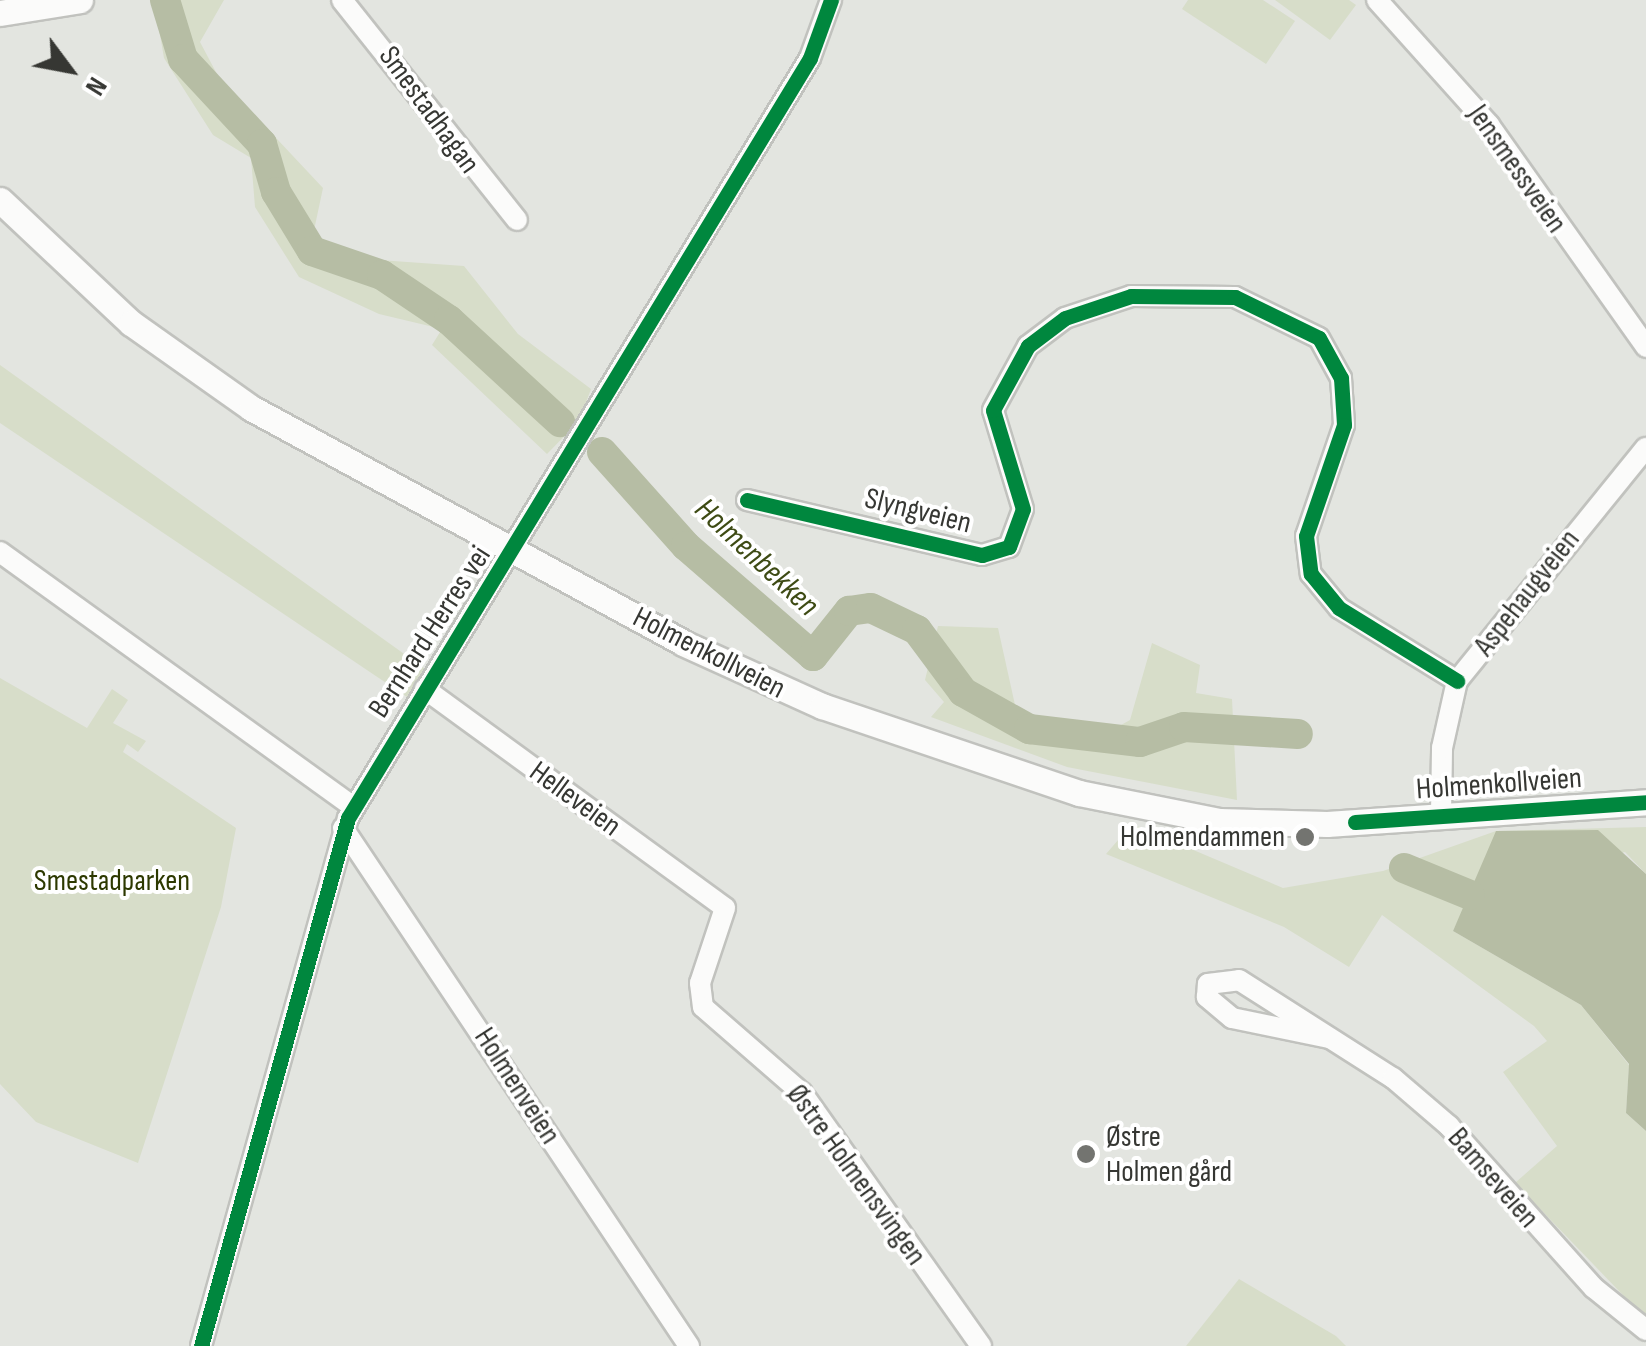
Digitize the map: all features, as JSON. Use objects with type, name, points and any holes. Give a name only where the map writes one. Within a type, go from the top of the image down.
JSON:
[{"type":"main road","points":[[0,13],[80,0]]},
{"type":"main road","name":"Holmenkollveien","points":[[0,200],[116,311],[214,384],[762,682],[1066,790],[1238,822],[1646,802]]},
{"type":"street","name":"Smestadhagan","points":[[342,0],[516,220]]},
{"type":"street","name":"Bernhard Herres vei","points":[[202,1346],[343,828],[352,807],[517,547],[810,58],[830,0]]},
{"type":"street","name":"Jensmessveien","points":[[1377,0],[1482,115],[1646,347]]},
{"type":"street","name":"Slyngveien","points":[[747,500],[982,555],[1009,547],[1023,509],[993,410],[1028,346],[1065,318],[1131,296],[1235,298],[1318,338],[1341,378],[1342,436],[1306,536],[1312,574],[1339,608],[1457,682]]},
{"type":"street","name":"Aspehaugveien","points":[[1441,814],[1442,748],[1457,682],[1646,448]]},
{"type":"street","points":[[0,552],[352,807]]},
{"type":"street","name":"Helleveien","points":[[425,689],[725,908]]},
{"type":"street","name":"Holmenveien","points":[[343,828],[688,1346]]},
{"type":"street","name":"Østre Holmensvingen","points":[[725,908],[700,983],[703,1006],[802,1093],[981,1346]]},
{"type":"street","name":"Bamseveien","points":[[1329,1038],[1232,1018],[1207,998],[1208,984],[1239,980],[1329,1038],[1449,1126],[1540,1234],[1646,1330]]},
{"type":"green space","points":[[154,0],[224,0],[200,42],[218,76],[323,188],[313,235],[365,259],[464,266],[518,334],[591,389],[579,421],[547,454],[432,345],[442,329],[379,314],[299,277],[255,207],[251,158],[213,135],[164,58]]},
{"type":"green space","points":[[1188,0],[1263,0],[1295,21],[1266,64],[1182,9]]},
{"type":"green space","points":[[1275,0],[1349,0],[1356,5],[1330,40]]},
{"type":"green space","points":[[0,365],[428,671],[410,699],[0,423]]},
{"type":"green space","points":[[938,626],[998,628],[1021,732],[1078,749],[1130,720],[1152,643],[1200,665],[1196,693],[1232,699],[1237,800],[1067,767],[931,717],[944,702],[925,680]]},
{"type":"green space","name":"Smestadparken","points":[[0,678],[87,728],[112,689],[128,700],[113,723],[146,741],[138,752],[127,744],[123,752],[236,828],[221,907],[138,1163],[36,1122],[0,1084]]},
{"type":"green space","points":[[1132,824],[1283,888],[1383,871],[1496,831],[1646,827],[1646,874],[1625,852],[1470,895],[1453,931],[1581,1005],[1629,1065],[1626,1113],[1646,1131],[1646,1319],[1515,1183],[1557,1146],[1503,1072],[1547,1041],[1534,1026],[1382,915],[1349,967],[1284,927],[1106,854]]},
{"type":"green space","points":[[1239,1279],[1336,1336],[1346,1346],[1186,1346]]},
{"type":"shaded area","points":[[1598,830],[1646,874],[1646,1131],[1626,1113],[1629,1064],[1581,1005],[1453,931],[1496,831]]},
{"type":"waterway","name":"Holmenbekken","points":[[165,0],[183,59],[262,144],[276,192],[312,251],[382,275],[449,320],[560,422]]},
{"type":"waterway","name":"Holmenbekken","points":[[602,452],[686,546],[813,656],[849,611],[871,608],[917,630],[963,692],[1029,729],[1140,742],[1184,727],[1298,734]]},
{"type":"waterway","name":"Holmenbekken","points":[[1404,868],[1470,895]]},
{"type":"cycle path","points":[[201,1346],[348,818],[810,58],[831,0]]},
{"type":"cycle path","points":[[747,500],[982,555],[1009,547],[1023,509],[993,410],[1028,346],[1065,318],[1131,296],[1235,297],[1319,338],[1341,378],[1344,425],[1306,536],[1311,574],[1339,608],[1457,681]]},
{"type":"cycle path","points":[[1355,822],[1646,802]]},
{"type":"place","name":"Holmendammen","points":[[1305,837]]},
{"type":"place","name":"Østre Holmen gård","points":[[1086,1154]]}]
